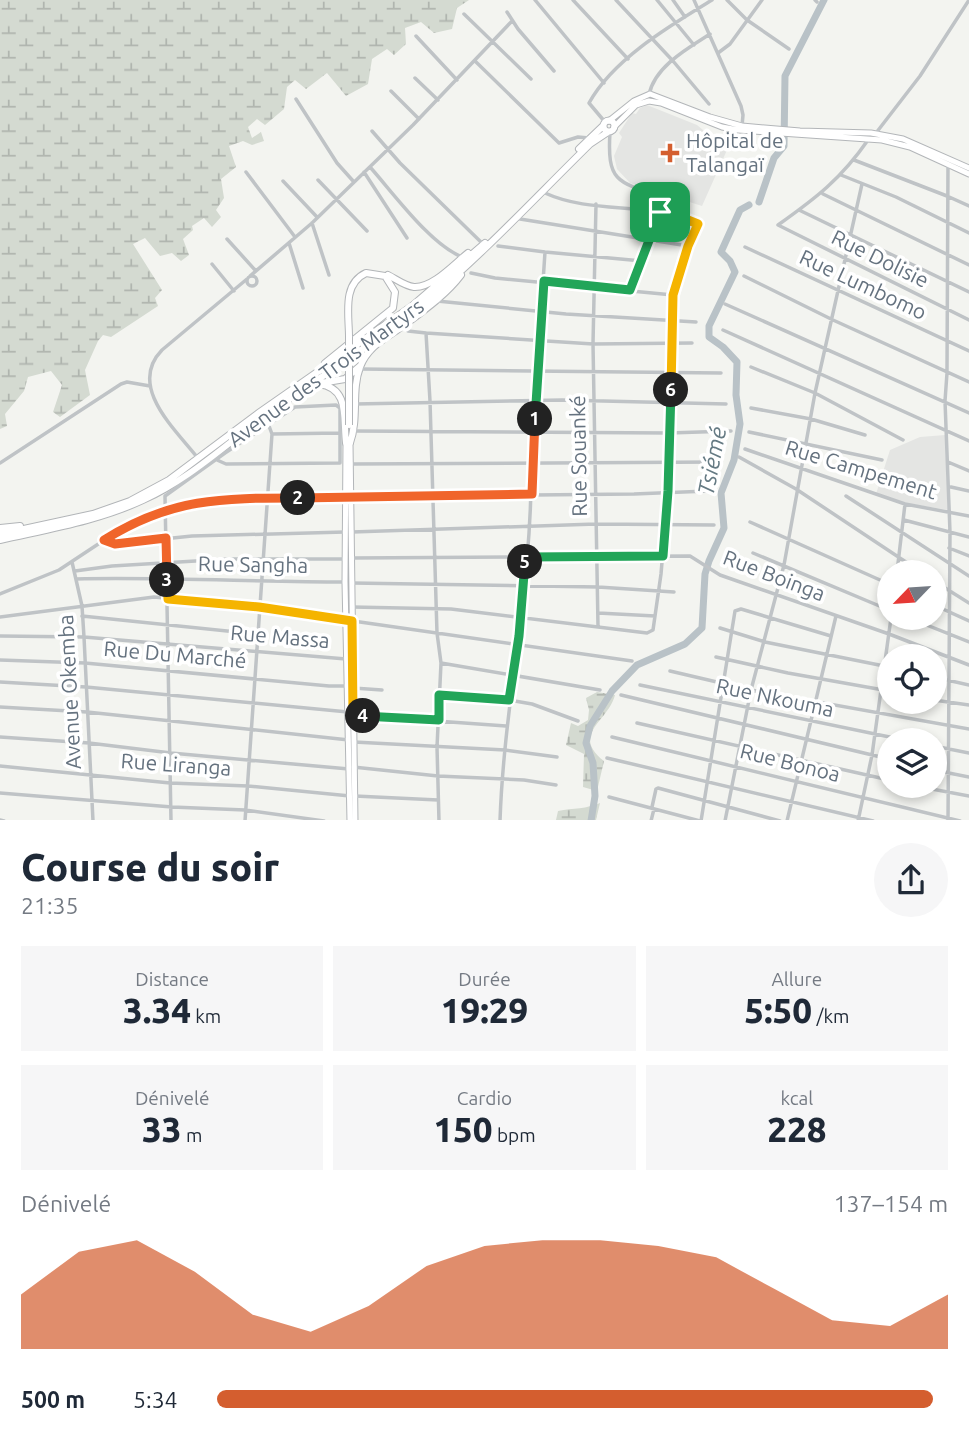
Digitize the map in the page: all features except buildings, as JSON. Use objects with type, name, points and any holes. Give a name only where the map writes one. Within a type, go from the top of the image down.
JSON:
[{"type":"highway","name":"Avenue des Trois Martyrs","points":[[0,531],[93,514],[130,501],[169,480],[412,306],[484,244],[608,126]]},
{"type":"highway","name":"Avenue des Trois Martyrs","points":[[0,540],[100,517],[144,500],[183,478],[468,270],[591,140]]},
{"type":"highway","points":[[350,427],[348,337],[352,283],[366,272],[387,276],[409,286],[427,284],[484,244]]},
{"type":"highway","points":[[348,443],[356,384],[361,367],[375,344],[435,300],[468,270]]},
{"type":"highway","points":[[290,391],[389,313],[394,304],[395,292],[387,276]]},
{"type":"highway","points":[[248,428],[261,424],[319,384],[345,379],[361,367]]},
{"type":"highway","points":[[319,384],[332,386],[341,397],[348,443]]},
{"type":"main road","points":[[649,97],[663,97],[710,117],[742,126],[784,132]]},
{"type":"main road","points":[[649,97],[722,127],[873,136],[911,142],[969,168]]},
{"type":"main road","name":"Avenue des Trois Martyrs","points":[[608,126],[649,97]]},
{"type":"main road","points":[[873,136],[910,147],[969,174]]},
{"type":"main road","points":[[348,443],[351,464],[348,497]]},
{"type":"main road","points":[[348,443],[353,820]]},
{"type":"main road","points":[[349,582],[352,607],[348,659],[350,687]]},
{"type":"street","points":[[535,0],[604,83]]},
{"type":"street","points":[[573,0],[628,59]]},
{"type":"street","points":[[616,0],[709,104]]},
{"type":"street","points":[[657,0],[694,45]]},
{"type":"street","points":[[673,0],[685,17]]},
{"type":"street","points":[[694,0],[741,106],[742,126]]},
{"type":"street","points":[[630,290],[664,200],[660,195],[624,183],[612,170],[608,126],[589,103],[628,59],[652,39],[712,0]]},
{"type":"street","points":[[727,0],[747,20],[789,49]]},
{"type":"street","points":[[718,53],[730,44],[762,0]]},
{"type":"street","points":[[969,0],[920,76],[854,160],[822,194],[799,210],[969,292]]},
{"type":"street","points":[[507,12],[554,71]]},
{"type":"street","points":[[464,14],[531,79]]},
{"type":"street","points":[[198,459],[159,407],[150,386],[149,373],[156,356],[249,280],[312,223],[438,100],[512,21]]},
{"type":"street","points":[[649,97],[655,79],[673,61],[710,34]]},
{"type":"street","points":[[416,36],[457,80]]},
{"type":"street","points":[[475,61],[559,143],[578,137],[591,140]]},
{"type":"street","points":[[415,78],[438,100]]},
{"type":"street","points":[[391,91],[419,118]]},
{"type":"street","points":[[296,99],[337,163],[354,181]]},
{"type":"street","points":[[372,131],[484,244]]},
{"type":"street","points":[[854,160],[969,206]]},
{"type":"street","points":[[948,164],[945,401],[950,486],[947,773],[969,777]]},
{"type":"street","points":[[370,167],[414,219],[449,251],[463,257]]},
{"type":"street","points":[[246,172],[295,237]]},
{"type":"street","points":[[364,172],[407,238]]},
{"type":"street","points":[[841,175],[896,197],[969,233]]},
{"type":"street","points":[[318,180],[367,231]]},
{"type":"street","points":[[284,181],[317,217]]},
{"type":"street","points":[[725,820],[746,726],[751,690],[784,565],[815,393],[862,184]]},
{"type":"street","points":[[352,607],[438,610],[650,632],[654,627],[668,491],[673,295],[698,223],[660,212],[574,202],[545,193]]},
{"type":"street","points":[[822,194],[969,265]]},
{"type":"street","name":"Rue Souanké","points":[[596,204],[593,344],[598,626]]},
{"type":"street","name":"Rue Dolisie","points":[[799,210],[778,225],[969,320]]},
{"type":"street","points":[[520,219],[688,246]]},
{"type":"street","points":[[312,223],[329,275]]},
{"type":"street","points":[[227,239],[256,271]]},
{"type":"street","points":[[289,243],[303,288]]},
{"type":"street","points":[[498,246],[642,261]]},
{"type":"street","name":"Rue Lumbomo","points":[[745,247],[969,351]]},
{"type":"street","points":[[500,820],[506,726],[532,494],[531,463],[545,252]]},
{"type":"street","points":[[212,264],[235,290]]},
{"type":"street","points":[[468,270],[495,278],[673,295]]},
{"type":"street","points":[[744,276],[832,320],[969,382]]},
{"type":"street","points":[[435,300],[696,322]]},
{"type":"street","points":[[725,304],[969,413]]},
{"type":"street","points":[[723,330],[969,441]]},
{"type":"street","points":[[408,331],[593,344],[692,343]]},
{"type":"street","points":[[426,333],[437,633],[441,663],[437,747],[439,820]]},
{"type":"street","points":[[361,367],[721,373]]},
{"type":"street","points":[[751,368],[815,393],[903,440]]},
{"type":"street","points":[[0,463],[114,387],[127,382],[150,386]]},
{"type":"street","points":[[355,404],[536,400],[726,404]]},
{"type":"street","points":[[172,820],[164,498],[166,494],[299,405],[336,405],[340,408],[340,463],[226,464],[217,460]]},
{"type":"street","points":[[751,408],[811,419],[865,435]]},
{"type":"street","points":[[245,820],[272,434],[269,426]]},
{"type":"street","points":[[350,427],[430,431],[731,431]]},
{"type":"street","points":[[749,432],[882,460]]},
{"type":"street","points":[[272,434],[340,433]]},
{"type":"street","name":"Rue Campement","points":[[746,449],[905,505],[969,516]]},
{"type":"street","points":[[739,457],[796,489],[903,560]]},
{"type":"street","points":[[351,464],[718,462]]},
{"type":"street","points":[[947,462],[969,471]]},
{"type":"street","points":[[950,486],[969,491]]},
{"type":"street","points":[[0,594],[49,575],[127,525],[166,510],[201,501],[708,491]]},
{"type":"street","points":[[846,496],[969,576]]},
{"type":"street","points":[[899,560],[905,505]]},
{"type":"street","points":[[904,520],[969,537]]},
{"type":"street","points":[[750,522],[877,578]]},
{"type":"street","points":[[104,540],[115,544],[166,538],[434,528],[596,524],[714,525]]},
{"type":"street","points":[[949,548],[969,556]]},
{"type":"street","points":[[753,553],[877,605]]},
{"type":"street","name":"Rue Boinga","points":[[75,571],[112,566],[229,559],[262,561],[690,556],[712,571],[969,665]]},
{"type":"street","name":"Avenue Okemba","points":[[72,562],[82,606],[85,637],[93,820]]},
{"type":"street","name":"Rue Sangha","points":[[76,579],[598,587],[674,592]]},
{"type":"street","points":[[949,591],[969,603]]},
{"type":"street","points":[[0,617],[137,598],[168,599],[259,607],[632,661]]},
{"type":"street","points":[[701,820],[734,611],[738,608],[831,636]]},
{"type":"street","points":[[948,611],[969,621]]},
{"type":"street","points":[[598,613],[655,616]]},
{"type":"street","points":[[82,616],[257,634]]},
{"type":"street","points":[[787,820],[836,616]]},
{"type":"street","points":[[720,628],[765,642],[877,665]]},
{"type":"street","points":[[888,644],[890,630]]},
{"type":"street","points":[[940,630],[969,642]]},
{"type":"street","name":"Rue Massa","points":[[0,636],[85,637],[348,659]]},
{"type":"street","points":[[716,657],[877,689]]},
{"type":"street","name":"Rue Du Marché","points":[[0,660],[85,663],[383,690]]},
{"type":"street","points":[[441,663],[600,690]]},
{"type":"street","points":[[670,671],[751,690],[877,714]]},
{"type":"street","points":[[948,680],[969,685]]},
{"type":"street","points":[[0,682],[86,687],[350,714],[506,726]]},
{"type":"street","name":"Rue Nkouma","points":[[640,685],[875,735]]},
{"type":"street","points":[[439,695],[532,704],[578,721]]},
{"type":"street","points":[[621,695],[877,756]]},
{"type":"street","points":[[949,702],[969,705]]},
{"type":"street","points":[[0,707],[87,712],[351,741],[505,750],[557,757]]},
{"type":"street","points":[[607,758],[858,819],[878,714],[969,729]]},
{"type":"street","points":[[637,723],[877,778]]},
{"type":"street","points":[[0,737],[438,776],[524,780],[556,785]]},
{"type":"street","name":"Rue Bonoa","points":[[612,737],[948,819]]},
{"type":"street","points":[[948,749],[969,753]]},
{"type":"street","name":"Rue Liranga","points":[[0,766],[170,783],[438,800]]},
{"type":"street","points":[[651,820],[657,788],[777,820]]},
{"type":"street","points":[[948,819],[947,791],[969,796]]},
{"type":"street","points":[[0,793],[245,810],[317,820]]},
{"type":"street","points":[[609,796],[697,820]]},
{"type":"shaded area","name":"Hôpital de Talangaï","points":[[647,105],[697,125],[727,150],[702,206],[630,183],[617,169],[614,156],[622,137],[619,133],[632,113],[636,114],[640,108]]},
{"type":"shaded area","points":[[945,435],[948,510],[905,503],[876,494],[890,450],[920,437]]},
{"type":"green space","points":[[0,0],[469,0],[457,8],[452,29],[434,33],[421,22],[405,28],[406,44],[394,55],[387,49],[372,59],[368,84],[346,96],[327,73],[306,89],[295,80],[287,87],[284,109],[265,125],[257,119],[248,127],[252,138],[261,132],[264,141],[252,145],[243,141],[229,146],[236,167],[221,179],[224,198],[216,210],[221,217],[212,227],[204,218],[192,226],[193,230],[183,239],[189,255],[181,261],[172,253],[160,256],[145,238],[133,244],[162,290],[155,298],[158,306],[111,337],[103,335],[98,341],[85,370],[90,395],[60,417],[53,412],[62,385],[51,371],[28,377],[24,391],[5,414],[7,426],[0,429]]},
{"type":"green space","points":[[597,692],[615,695],[591,735],[590,743],[594,752],[604,761],[597,791],[583,787],[584,754],[566,745],[571,723],[578,726],[588,720],[586,698]]},
{"type":"green space","points":[[600,803],[596,820],[556,820],[558,811]]},
{"type":"waterway","name":"Tsiémé","points":[[759,202],[774,158],[784,146],[785,76],[824,0]]},
{"type":"waterway","name":"Tsiémé","points":[[591,820],[595,796],[593,763],[586,743],[590,726],[612,691],[637,665],[685,644],[702,628],[705,574],[724,528],[721,493],[734,460],[740,424],[736,395],[737,362],[709,337],[709,326],[735,272],[730,261],[721,252],[740,210],[749,205]]},
{"type":"place","name":"Hôpital de Talangaï","points":[[670,153]]},
{"type":"route","points":[[660,212],[698,224],[688,246],[673,295],[668,491],[663,556],[526,557],[519,636],[509,700],[439,695],[439,720],[353,715],[352,621],[259,607],[168,599],[166,538],[115,544],[104,540],[127,525],[166,510],[201,501],[228,498],[532,494],[531,463],[544,281],[630,290],[660,212]]}]
